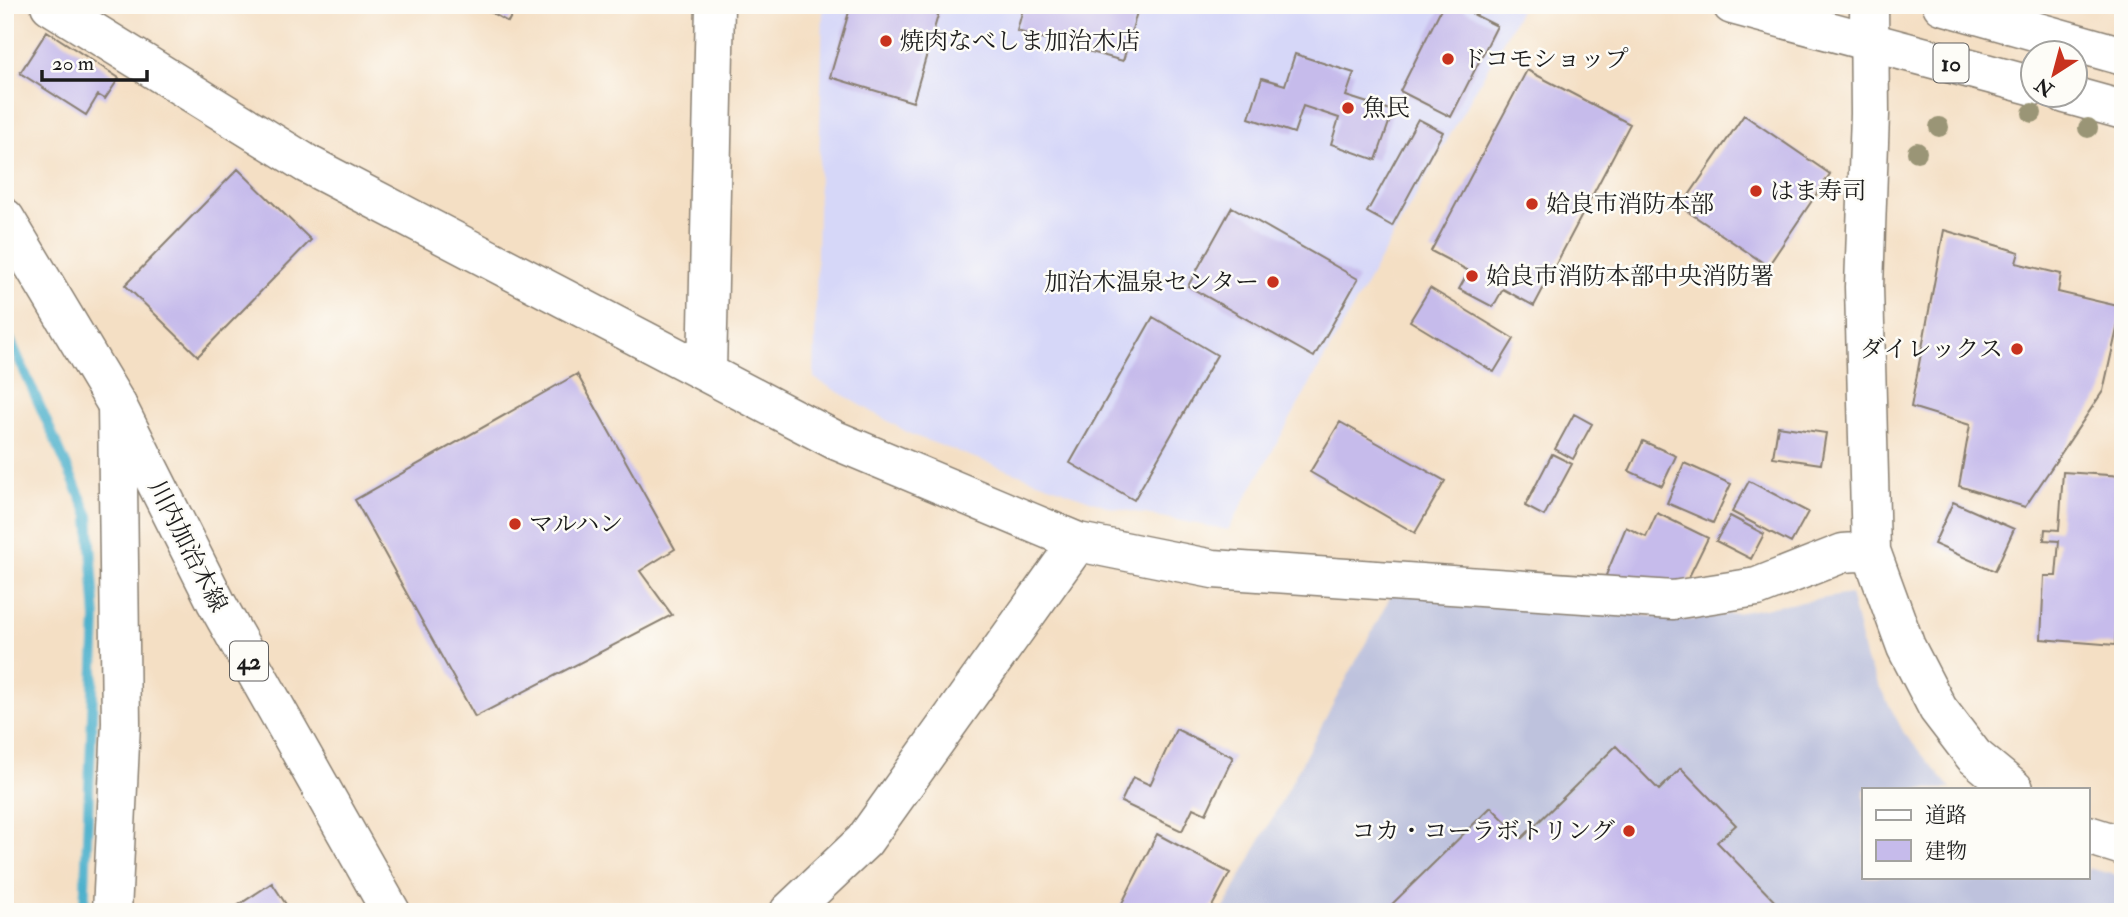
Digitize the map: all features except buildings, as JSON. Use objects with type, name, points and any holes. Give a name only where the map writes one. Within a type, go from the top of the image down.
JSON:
[{"type":"main road","points":[[50,5],[307,164],[835,440],[1078,542],[1213,569],[1673,600],[1757,587],[1843,553],[1871,551]]},
{"type":"main road","points":[[707,372],[715,5]]},
{"type":"main road","name":"10","points":[[1732,5],[1869,23],[2020,81]]},
{"type":"main road","name":"10","points":[[1942,5],[2123,56]]},
{"type":"main road","points":[[1869,23],[1868,200],[1864,287],[1871,551],[1906,647],[1938,709],[1974,756],[2013,788]]},
{"type":"main road","points":[[2090,101],[2123,110]]},
{"type":"main road","name":"川内加治木線","points":[[5,218],[117,405],[216,602],[391,912]]},
{"type":"main road","points":[[112,912],[121,723],[117,405]]},
{"type":"main road","points":[[789,912],[864,841],[1078,542]]},
{"type":"main road","points":[[2090,836],[2123,846]]},
{"type":"shaded area","points":[[823,5],[1523,5],[1228,530],[1109,507],[912,435],[814,378]]},
{"type":"shaded area","points":[[1393,592],[1692,620],[1850,594],[1866,661],[1904,733],[1950,788],[1862,788],[1862,878],[2090,878],[2090,869],[2123,877],[2123,912],[1222,912]]},
{"type":"waterway","points":[[5,328],[89,516],[96,619],[84,912]]},
{"type":"place","name":"焼肉なべしま加治木店","points":[[886,41]]},
{"type":"place","name":"ドコモショップ","points":[[1448,59]]},
{"type":"place","name":"魚民","points":[[1348,108]]},
{"type":"place","name":"はま寿司","points":[[1756,191]]},
{"type":"place","name":"姶良市消防本部","points":[[1532,204]]},
{"type":"place","name":"姶良市消防本部中央消防署","points":[[1472,276]]},
{"type":"place","name":"加治木温泉センター","points":[[1273,282]]},
{"type":"place","name":"ダイレックス","points":[[2017,349]]},
{"type":"place","name":"マルハン","points":[[515,524]]},
{"type":"place","name":"コカ・コーラボトリング","points":[[1629,831]]}]
